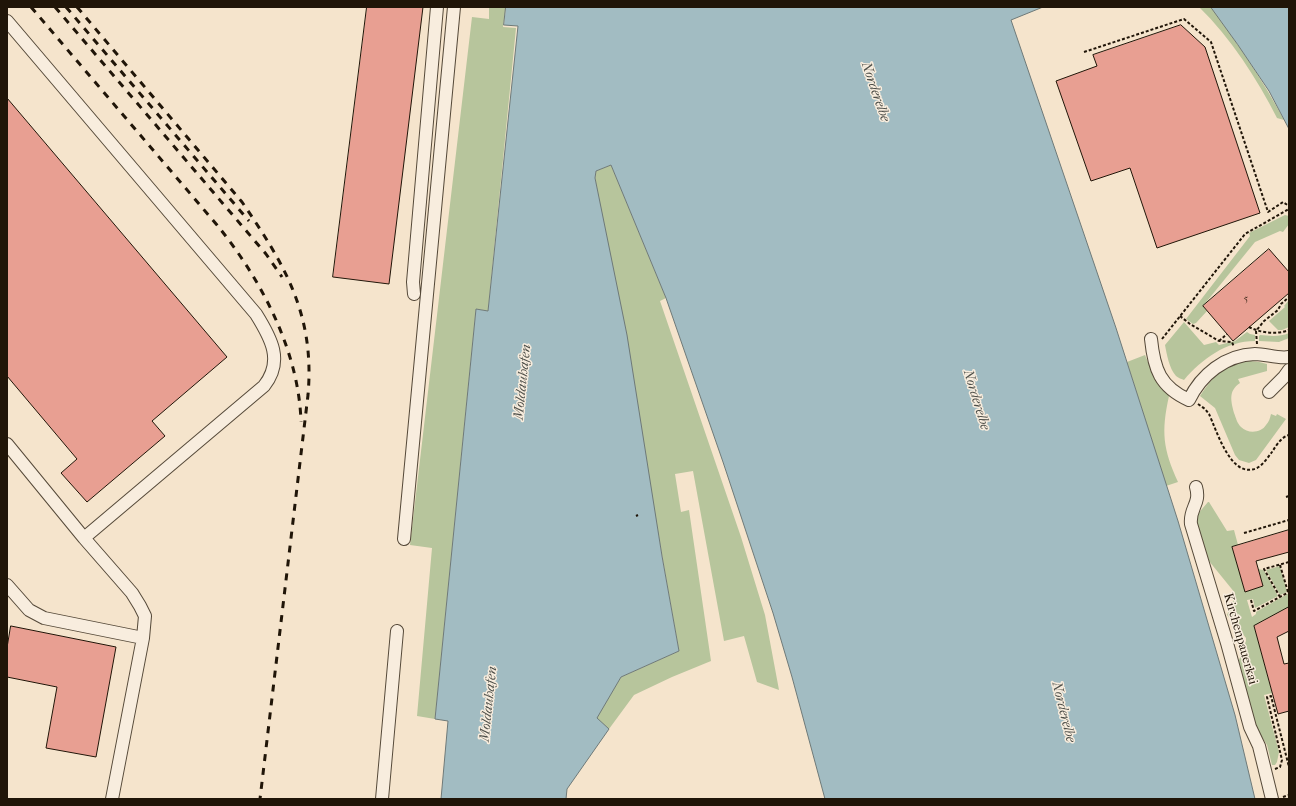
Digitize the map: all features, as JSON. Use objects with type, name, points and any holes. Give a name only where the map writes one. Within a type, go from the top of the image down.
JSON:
[{"type":"lane","points":[[414,294],[413,282],[437,7]]},
{"type":"lane","points":[[404,539],[454,7]]},
{"type":"lane","points":[[7,22],[256,314],[265,328],[274,356],[274,367],[264,386],[84,538]]},
{"type":"lane","points":[[1155,341],[1153,358],[1160,375],[1166,384],[1176,394],[1189,400],[1204,378],[1215,368],[1227,361],[1254,354],[1289,357]]},
{"type":"lane","points":[[1269,392],[1289,370]]},
{"type":"lane","points":[[7,444],[132,594],[145,616],[143,638],[112,799]]},
{"type":"lane","name":"Kirchenpauerkai","points":[[1196,487],[1198,499],[1191,515],[1191,524],[1227,643],[1250,727],[1259,746],[1272,799]]},
{"type":"lane","points":[[7,585],[29,610],[44,618],[143,638]]},
{"type":"lane","points":[[382,799],[397,631]]},
{"type":"path","points":[[1084,52],[1184,19],[1211,42],[1268,212],[1284,202],[1289,207],[1245,234],[1180,316],[1155,341]]},
{"type":"path","points":[[1257,345],[1256,331],[1264,321],[1278,310],[1281,304],[1289,298]]},
{"type":"path","points":[[1180,316],[1190,324],[1219,341],[1232,342],[1234,348]]},
{"type":"path","points":[[1249,327],[1256,331],[1276,333],[1283,333],[1289,330]]},
{"type":"path","points":[[1219,341],[1227,334]]},
{"type":"path","points":[[1189,400],[1200,405],[1209,414],[1227,453],[1233,462],[1239,467],[1245,469],[1258,468],[1263,464],[1282,439],[1289,436]]},
{"type":"path","points":[[1244,533],[1289,520]]},
{"type":"path","points":[[1280,597],[1264,569],[1289,562]]},
{"type":"path","points":[[1251,600],[1254,611],[1288,592],[1280,565]]},
{"type":"path","points":[[1266,771],[1280,767],[1282,760],[1267,697],[1271,696],[1289,767]]},
{"type":"green space","points":[[489,7],[506,7],[503,27],[516,28],[488,311],[476,309],[435,719],[417,716],[432,548],[410,545],[472,17],[489,19]]},
{"type":"green space","points":[[1199,7],[1211,7],[1259,76],[1284,120],[1277,118],[1252,74],[1232,45]]},
{"type":"green space","points":[[611,165],[666,298],[660,301],[741,537],[765,615],[779,690],[757,682],[744,636],[724,641],[693,471],[675,474],[681,512],[689,510],[711,661],[634,695],[609,729],[596,718],[621,677],[679,651],[595,178],[596,171]]},
{"type":"green space","points":[[1285,215],[1289,216],[1289,224],[1283,232],[1280,231],[1255,242],[1203,306],[1207,311],[1196,323],[1193,324],[1186,319],[1250,236],[1249,233]]},
{"type":"green space","points":[[1289,300],[1289,327],[1278,330],[1269,321],[1285,307],[1284,306]]},
{"type":"green space","points":[[1184,322],[1204,345],[1216,342],[1219,345],[1235,341],[1247,332],[1255,335],[1255,341],[1234,344],[1215,353],[1207,358],[1184,380],[1176,376],[1172,369],[1165,345]]},
{"type":"green space","points":[[1289,333],[1289,338],[1279,342],[1259,341],[1260,335],[1279,336]]},
{"type":"green space","points":[[1145,355],[1155,378],[1169,396],[1164,430],[1166,450],[1178,482],[1166,486],[1127,362]]},
{"type":"green space","points":[[1250,361],[1267,364],[1267,371],[1238,379],[1240,383],[1234,389],[1231,400],[1238,424],[1247,431],[1254,432],[1264,428],[1269,421],[1271,414],[1276,416],[1277,414],[1286,419],[1256,460],[1249,463],[1239,460],[1235,455],[1215,408],[1200,396],[1215,376],[1220,372],[1233,365]]},
{"type":"green space","points":[[1208,502],[1227,531],[1234,530],[1238,545],[1232,547],[1245,591],[1263,586],[1258,569],[1265,572],[1278,596],[1255,608],[1253,599],[1247,600],[1252,617],[1256,614],[1256,612],[1289,593],[1289,607],[1254,626],[1272,693],[1264,695],[1279,752],[1275,765],[1272,765],[1267,745],[1256,728],[1238,663],[1246,638],[1227,615],[1235,593],[1209,561],[1199,529],[1196,530],[1196,516]]},
{"type":"green space","points":[[1280,566],[1287,592],[1280,595],[1266,570]]},
{"type":"water","points":[[506,7],[1043,7],[1011,20],[1116,328],[1178,521],[1235,715],[1255,799],[825,799],[773,613],[723,462],[666,298],[611,165],[596,171],[595,178],[627,335],[662,556],[679,651],[621,677],[597,718],[609,729],[567,789],[566,799],[441,799],[448,721],[435,719],[476,309],[488,311],[518,26],[504,25]]},
{"type":"water","points":[[1211,7],[1289,7],[1289,129],[1269,91]]},
{"type":"building","points":[[367,7],[423,7],[389,284],[333,277]]},
{"type":"building","points":[[1181,25],[1205,47],[1260,213],[1157,248],[1130,168],[1091,181],[1056,81],[1097,66],[1093,55]]},
{"type":"building","points":[[7,98],[227,357],[152,421],[165,436],[87,502],[61,473],[77,459],[7,376]]},
{"type":"building","points":[[1269,249],[1289,272],[1289,293],[1233,341],[1203,306]]},
{"type":"building","points":[[1289,530],[1289,552],[1256,561],[1263,586],[1245,592],[1232,547]]},
{"type":"building","points":[[1289,607],[1289,631],[1277,637],[1284,664],[1289,663],[1289,711],[1278,714],[1254,626]]},
{"type":"building","points":[[11,626],[116,647],[96,757],[46,748],[57,687],[7,677],[7,648]]},
{"type":"railway","points":[[31,7],[217,225],[248,269],[275,317],[285,343],[299,395],[301,422]]},
{"type":"railway","points":[[55,7],[266,254],[282,277]]},
{"type":"railway","points":[[66,7],[249,221]]},
{"type":"railway","points":[[77,7],[242,202],[284,270],[302,315],[307,340],[309,366],[308,395],[260,799]]},
{"type":"water label","name":"Norderelbe","points":[[875,92]]},
{"type":"water label","name":"Moldauhafen","points":[[523,382]]},
{"type":"water label","name":"Norderelbe","points":[[976,400]]},
{"type":"water label","name":"Moldauhafen","points":[[489,704]]},
{"type":"water label","name":"Norderelbe","points":[[1063,712]]}]
